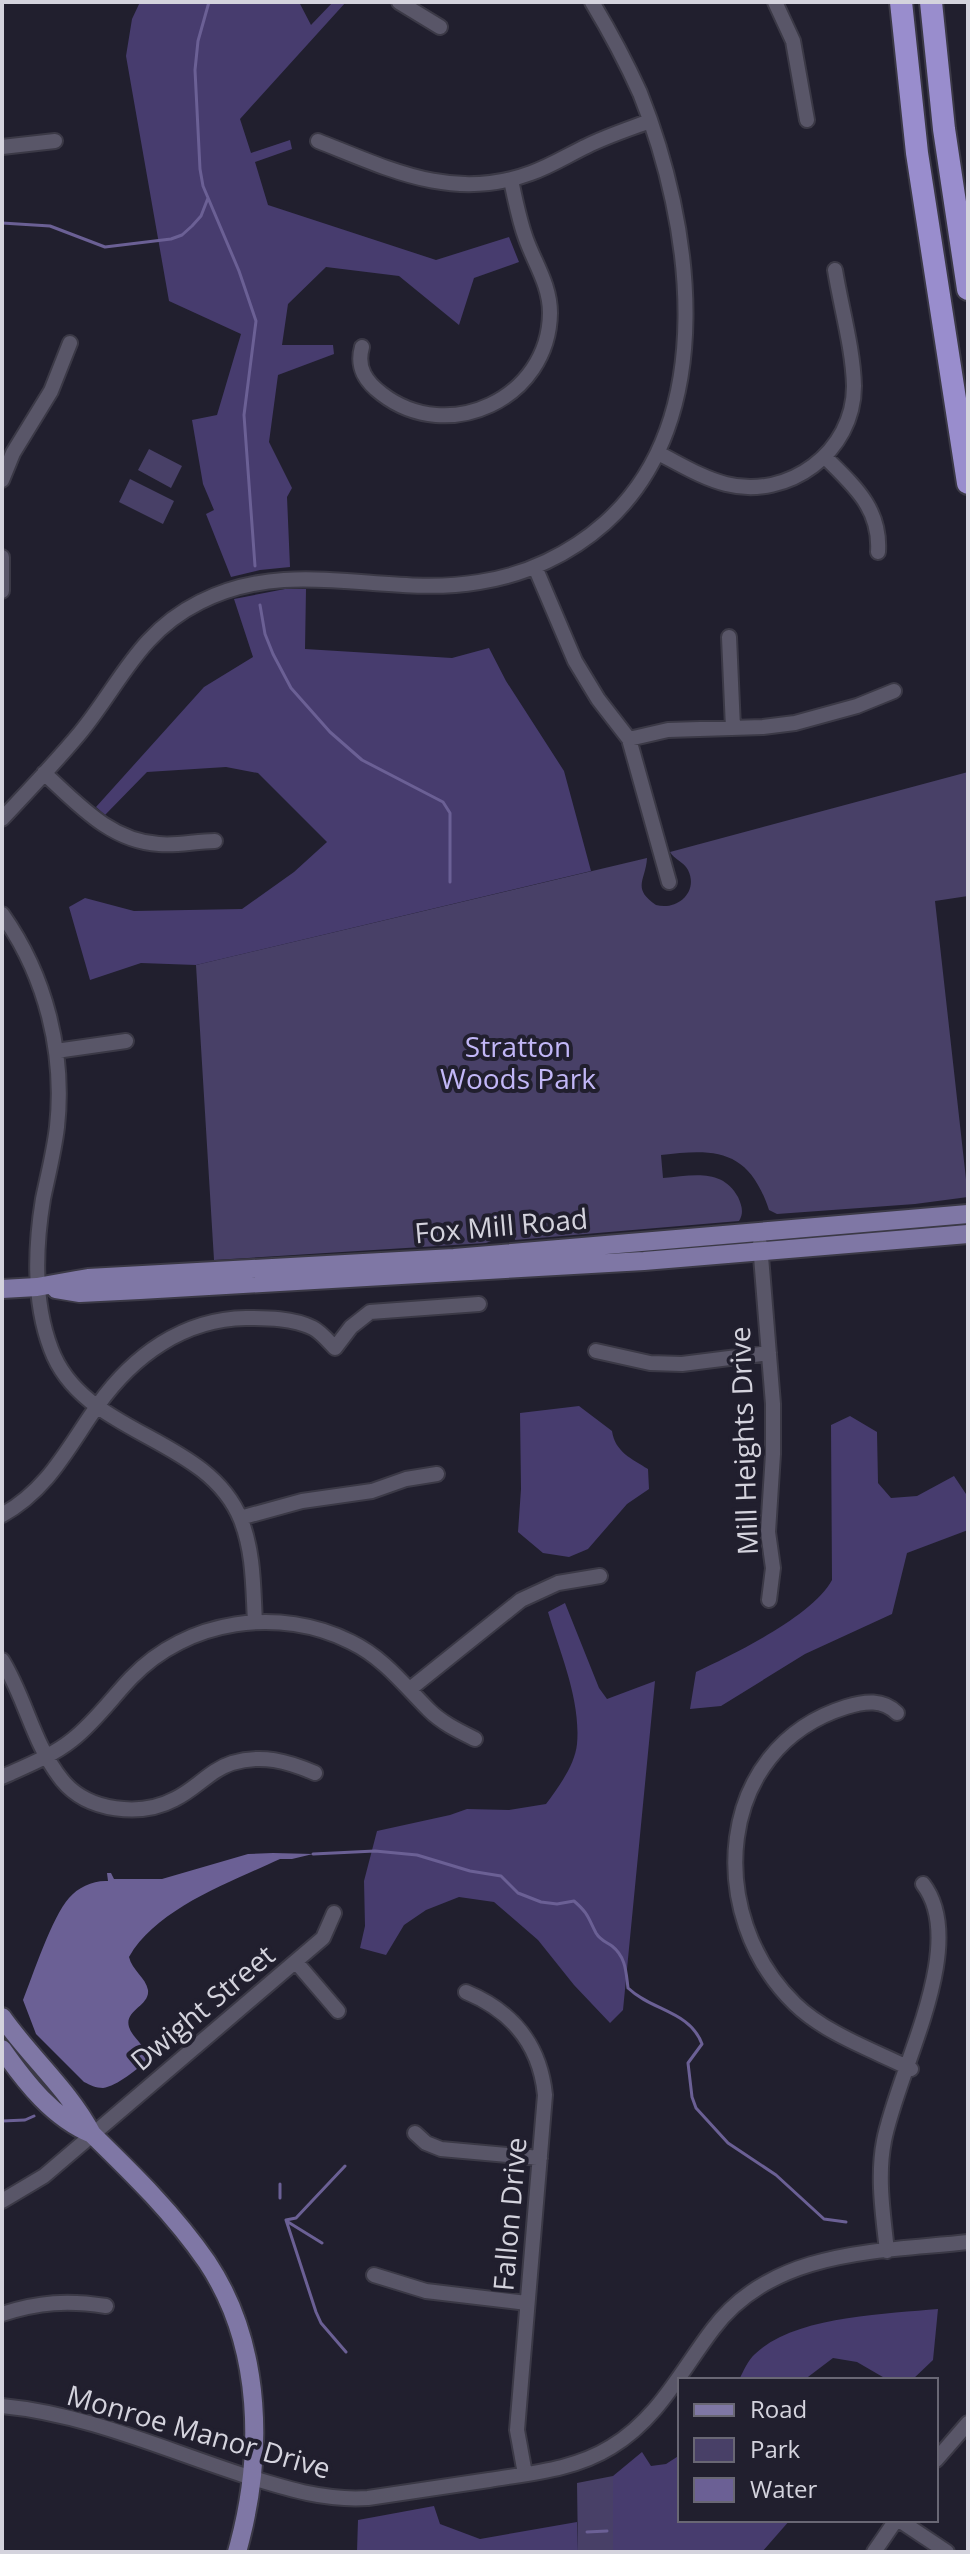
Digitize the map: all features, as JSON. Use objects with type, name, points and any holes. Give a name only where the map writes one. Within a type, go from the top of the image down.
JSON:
[{"type":"highway","points":[[901,2],[917,153],[968,483]]},
{"type":"highway","points":[[931,2],[944,129],[968,289]]},
{"type":"main road","name":"Fox Mill Road","points":[[2,1289],[37,1287],[88,1278],[454,1258],[968,1214]]},
{"type":"main road","name":"Fox Mill Road","points":[[37,1287],[80,1293],[140,1290],[644,1261],[968,1234]]},
{"type":"main road","points":[[2,2017],[20,2044],[83,2116],[92,2134],[179,2224],[208,2263],[230,2304],[251,2383],[254,2422],[252,2477],[237,2552]]},
{"type":"main road","points":[[2,2049],[32,2088],[54,2110],[76,2127],[92,2134]]},
{"type":"street","points":[[399,2],[440,27]]},
{"type":"street","points":[[2,819],[80,733],[129,662],[149,639],[181,613],[217,594],[264,580],[284,578],[458,585],[503,578],[535,567],[578,544],[614,515],[644,477],[671,422],[681,384],[685,324],[678,232],[671,193],[650,121],[627,65],[592,2]]},
{"type":"street","points":[[775,2],[793,41],[807,120]]},
{"type":"street","points":[[318,141],[404,175],[466,185],[511,180],[532,173],[589,145],[650,121]]},
{"type":"street","points":[[2,147],[55,141]]},
{"type":"street","points":[[362,347],[362,371],[377,391],[401,407],[433,416],[463,415],[492,405],[508,396],[527,378],[541,355],[550,310],[544,278],[524,234],[511,180]]},
{"type":"street","points":[[658,453],[714,481],[753,488],[795,478],[825,457],[847,422],[854,387],[835,270]]},
{"type":"street","points":[[2,480],[7,450],[51,391],[70,343]]},
{"type":"street","points":[[825,457],[868,503],[877,526],[878,552]]},
{"type":"street","points":[[2,557],[2,591]]},
{"type":"street","points":[[535,567],[575,661],[598,699],[629,739],[669,882]]},
{"type":"street","points":[[729,637],[733,728]]},
{"type":"street","points":[[629,739],[668,730],[763,727],[826,716],[894,691]]},
{"type":"street","points":[[44,773],[98,822],[125,837],[163,845],[215,841]]},
{"type":"street","points":[[2,914],[34,971],[51,1023],[56,1051],[59,1088],[57,1129],[41,1213],[37,1287],[43,1325],[55,1360],[77,1390],[198,1466],[224,1492],[240,1518],[251,1558],[255,1622]]},
{"type":"street","points":[[56,1051],[126,1041]]},
{"type":"street","name":"Mill Heights Drive","points":[[759,1232],[773,1441],[768,1532],[773,1568],[769,1600]]},
{"type":"street","points":[[2,1515],[25,1501],[50,1477],[122,1374],[147,1352],[183,1331],[227,1318],[272,1318],[314,1328],[335,1348],[351,1327],[370,1312],[479,1304]]},
{"type":"street","points":[[596,1351],[650,1363],[682,1364],[769,1353]]},
{"type":"street","points":[[240,1518],[302,1501],[372,1491],[406,1479],[437,1474]]},
{"type":"street","points":[[410,1689],[521,1600],[558,1583],[600,1576]]},
{"type":"street","points":[[2,1777],[46,1756],[84,1730],[131,1678],[171,1647],[227,1625],[255,1622],[289,1622],[340,1636],[377,1658],[447,1725],[475,1739]]},
{"type":"street","points":[[2,1660],[46,1756],[69,1788],[84,1798],[117,1809],[134,1810],[174,1800],[217,1770],[243,1760],[276,1759],[315,1773]]},
{"type":"street","points":[[897,1713],[884,1704],[854,1704],[836,1710],[800,1731],[779,1749],[761,1772],[748,1797],[737,1833],[734,1874],[738,1907],[747,1934],[763,1966],[779,1988],[819,2023],[911,2069]]},
{"type":"street","points":[[887,2251],[880,2186],[881,2157],[892,2112],[941,2002],[949,1957],[945,1909],[936,1895],[923,1884]]},
{"type":"street","name":"Dwight Street","points":[[2,2201],[44,2176],[296,1962],[323,1938],[334,1913]]},
{"type":"street","points":[[296,1962],[338,2011]]},
{"type":"street","name":"Fallon Drive","points":[[466,1992],[486,2000],[505,2013],[523,2032],[536,2055],[545,2095],[517,2430],[525,2474]]},
{"type":"street","points":[[415,2133],[426,2143],[441,2149],[540,2158]]},
{"type":"street","name":"Monroe Manor Drive","points":[[679,2378],[721,2319],[760,2284],[786,2271],[815,2261],[968,2242]]},
{"type":"street","points":[[374,2275],[426,2291],[527,2303]]},
{"type":"street","points":[[2,2314],[26,2307],[72,2301],[106,2306]]},
{"type":"street","name":"Monroe Manor Drive","points":[[2,2406],[91,2422],[314,2496],[349,2499],[562,2468],[587,2459],[632,2433],[661,2404],[678,2380]]},
{"type":"street","points":[[938,2458],[968,2423]]},
{"type":"street","points":[[874,2552],[896,2522]]},
{"type":"street","points":[[901,2522],[947,2552]]},
{"type":"green space","points":[[149,449],[182,466],[171,488],[138,470]]},
{"type":"green space","points":[[130,479],[174,501],[163,524],[119,502]]},
{"type":"green space","name":"Stratton Woods Park","points":[[968,772],[968,896],[935,901],[968,1197],[777,1214],[769,1210],[752,1175],[741,1164],[715,1154],[681,1153],[661,1155],[663,1178],[694,1175],[723,1181],[739,1200],[742,1212],[739,1221],[515,1240],[514,1232],[486,1243],[214,1260],[196,965],[647,858],[642,883],[644,894],[656,905],[671,905],[684,898],[691,886],[691,878],[686,867],[670,852]]},
{"type":"green space","points":[[613,2476],[613,2552],[578,2552],[577,2483]]},
{"type":"shaded area","points":[[140,2],[299,2],[311,25],[333,2],[346,2],[240,119],[251,153],[290,140],[292,149],[255,162],[268,205],[436,260],[509,237],[519,262],[474,278],[459,325],[399,276],[326,267],[288,304],[282,345],[333,345],[334,354],[278,375],[269,442],[292,488],[287,497],[290,567],[231,577],[206,514],[214,510],[203,484],[192,420],[217,415],[241,334],[169,301],[126,56],[132,19]]},
{"type":"shaded area","points":[[285,589],[306,589],[305,649],[452,658],[489,648],[506,681],[564,771],[591,871],[196,965],[141,963],[90,980],[69,907],[85,898],[134,911],[242,909],[294,872],[327,842],[258,773],[226,767],[147,772],[105,815],[96,807],[204,687],[253,657],[234,599]]},
{"type":"shaded area","points":[[579,1406],[612,1431],[625,1454],[648,1469],[649,1489],[627,1504],[588,1549],[569,1557],[543,1553],[518,1532],[520,1413]]},
{"type":"shaded area","points":[[850,1416],[877,1432],[878,1483],[891,1498],[917,1496],[954,1476],[968,1497],[968,1530],[907,1553],[892,1614],[805,1654],[721,1706],[690,1709],[696,1672],[791,1620],[822,1594],[832,1580],[831,1425]]},
{"type":"shaded area","points":[[565,1603],[599,1688],[607,1699],[655,1681],[623,2010],[610,2023],[538,1940],[494,1902],[459,1897],[426,1910],[404,1925],[386,1955],[360,1948],[365,1926],[364,1881],[377,1831],[467,1809],[509,1810],[546,1804],[565,1776],[577,1744],[576,1711],[548,1612]]},
{"type":"shaded area","points":[[938,2309],[933,2360],[914,2378],[885,2378],[857,2362],[833,2358],[807,2378],[740,2378],[755,2354],[772,2341],[816,2324],[868,2315]]},
{"type":"shaded area","points":[[642,2452],[651,2466],[666,2464],[678,2456],[678,2522],[788,2522],[762,2552],[613,2552],[613,2476]]},
{"type":"shaded area","points":[[434,2506],[440,2524],[480,2539],[577,2522],[578,2552],[357,2552],[358,2520]]},
{"type":"water","points":[[248,1854],[313,1854],[280,1859],[197,1898],[158,1924],[129,1957],[148,1990],[145,2000],[128,2021],[148,2059],[133,2072],[109,2087],[91,2085],[84,2082],[36,2034],[23,2000],[56,1918],[77,1891],[92,1883],[108,1881],[107,1873],[111,1873],[114,1879],[162,1879]]},
{"type":"waterway","points":[[209,2],[198,41],[195,70],[200,169],[203,186],[239,271],[256,321],[244,415],[255,566]]},
{"type":"waterway","points":[[2,223],[50,226],[105,247],[171,239],[192,226],[201,216],[208,198]]},
{"type":"waterway","points":[[260,605],[265,634],[291,688],[330,732],[362,760],[443,802],[450,813],[450,882]]},
{"type":"waterway","points":[[313,1854],[375,1851],[417,1855],[470,1871],[501,1876],[518,1893],[541,1902],[557,1904],[574,1901],[603,1941],[620,1955],[628,1988],[680,2018],[696,2033],[702,2044],[688,2063],[696,2108],[728,2143],[776,2175],[824,2219],[846,2222]]},
{"type":"waterway","points":[[2,2121],[25,2120],[34,2116]]},
{"type":"waterway","points":[[286,2220],[296,2218],[345,2166]]},
{"type":"waterway","points":[[280,2184],[280,2198]]},
{"type":"waterway","points":[[286,2220],[316,2312],[321,2323],[346,2352]]},
{"type":"waterway","points":[[288,2222],[322,2243]]},
{"type":"waterway","points":[[587,2532],[607,2531]]}]
